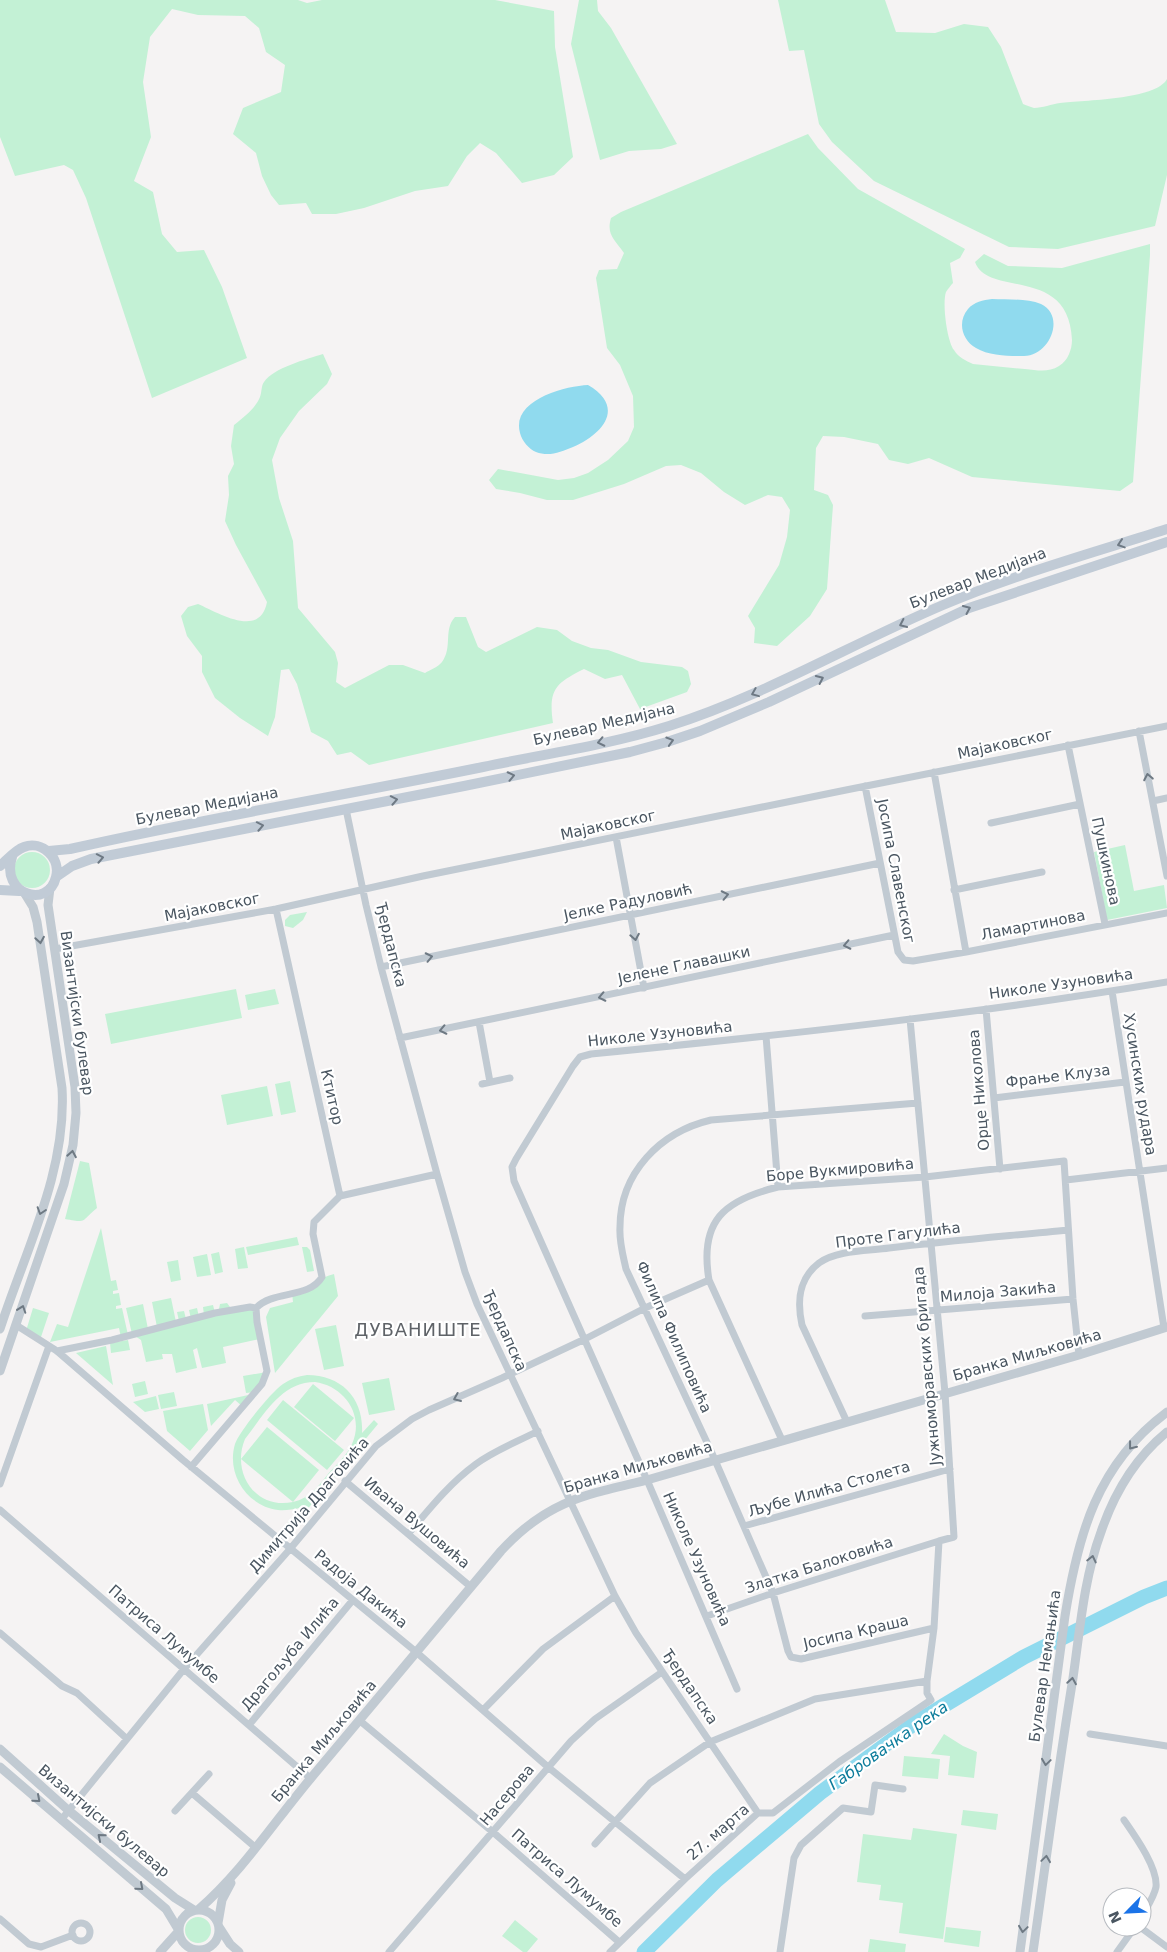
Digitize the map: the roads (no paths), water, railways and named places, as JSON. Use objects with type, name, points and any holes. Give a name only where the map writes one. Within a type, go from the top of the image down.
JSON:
[{"type":"main road","name":"Булевар Медијана","points":[[0,866],[20,849],[30,846],[41,847],[49,852],[70,849],[470,769],[626,737],[665,727],[693,718],[764,689],[942,605],[1004,581],[1167,529]]},
{"type":"main road","name":"Булевар Медијана","points":[[50,888],[56,877],[72,866],[90,859],[630,752],[667,742],[700,731],[769,702],[969,608],[1167,542]]},
{"type":"main road","points":[[49,852],[56,863],[56,877]]},
{"type":"main road","points":[[12,857],[8,864],[9,879],[22,892]]},
{"type":"main road","points":[[0,890],[38,894],[50,888]]},
{"type":"street","name":"Мајаковског","points":[[55,949],[276,909],[865,786],[1167,726]]},
{"type":"street","points":[[1139,731],[1167,876]]},
{"type":"street","name":"Пушкинова","points":[[1068,745],[1106,924]]},
{"type":"street","points":[[934,772],[966,952]]},
{"type":"street","name":"Јосипа Славенског","points":[[865,786],[894,935],[898,952],[904,960]]},
{"type":"street","points":[[1153,801],[1167,798]]},
{"type":"street","name":"Пушкинова","points":[[991,823],[1080,804]]},
{"type":"street","name":"Ђердапска","points":[[346,809],[381,967],[465,1272],[479,1308],[615,1596],[636,1633],[758,1813]]},
{"type":"street","points":[[616,838],[644,988]]},
{"type":"street","name":"Јелке Радуловић","points":[[381,967],[880,863]]},
{"type":"street","points":[[954,890],[1042,872]]},
{"type":"street","name":"Византијски булевар","points":[[0,1372],[64,1184],[70,1164],[75,1127],[75,1087],[48,905],[50,888]]},
{"type":"street","name":"Византијски булевар","points":[[0,1329],[54,1171],[63,1113],[62,1088],[35,914],[22,892]]},
{"type":"street","name":"Ктитор","points":[[276,909],[340,1196]]},
{"type":"street","name":"Ламартинова","points":[[904,960],[913,961],[966,952],[1167,913]]},
{"type":"street","name":"Јелене Главашки","points":[[400,1038],[894,935]]},
{"type":"street","name":"Николе Узуновића","points":[[738,1688],[514,1181],[512,1167],[516,1159],[573,1066],[580,1057],[591,1054],[986,1010],[1167,982]]},
{"type":"street","name":"Хусинских рудара","points":[[1112,992],[1166,1328]]},
{"type":"street","name":"Орце Николова","points":[[986,1010],[1000,1169]]},
{"type":"street","name":"Јужноморавских бригада","points":[[910,1018],[945,1393],[954,1537],[940,1541]]},
{"type":"street","points":[[479,1022],[486,1083],[510,1078]]},
{"type":"street","points":[[766,1036],[778,1187]]},
{"type":"street","name":"Фрање Клуза","points":[[994,1098],[1126,1082]]},
{"type":"street","name":"Филипа Филиповића","points":[[788,1651],[773,1593],[714,1459],[626,1269],[620,1245],[620,1213],[624,1197],[642,1161],[658,1145],[672,1135],[692,1125],[711,1120],[772,1114],[918,1103]]},
{"type":"street","name":"Боре Вукмировића","points":[[782,1440],[709,1280],[706,1261],[708,1243],[715,1222],[735,1201],[778,1187],[925,1177],[1064,1162],[1066,1180]]},
{"type":"street","points":[[1079,1355],[1073,1300],[1066,1180],[1167,1168]]},
{"type":"street","points":[[57,1351],[112,1340],[215,1313],[256,1308],[270,1298],[306,1289],[320,1281],[322,1275],[313,1234],[314,1222],[340,1196],[437,1174]]},
{"type":"street","name":"Проте Гагулића","points":[[848,1422],[802,1326],[798,1300],[805,1278],[820,1262],[837,1255],[930,1243],[1068,1230]]},
{"type":"street","name":"Димитрија Драговића","points":[[61,1820],[184,1669],[290,1549],[376,1446],[412,1419],[429,1410],[509,1375],[645,1308],[709,1280]]},
{"type":"street","name":"Милоја Закића","points":[[866,1316],[1073,1300]]},
{"type":"street","points":[[191,1467],[262,1384],[267,1374],[256,1308]]},
{"type":"street","name":"Радоја Дакића","points":[[16,1325],[57,1351],[191,1467],[352,1601],[416,1651],[548,1767],[685,1880]]},
{"type":"street","name":"Бранка Миљковића","points":[[196,1910],[216,1895],[238,1870],[310,1778],[416,1651],[519,1532],[538,1517],[570,1500],[585,1495],[647,1480],[1166,1328]]},
{"type":"street","points":[[0,1484],[49,1346]]},
{"type":"street","name":"Булевар Немањића","points":[[1020,1952],[1065,1616],[1079,1544],[1098,1495],[1112,1471],[1137,1439],[1167,1412]]},
{"type":"street","points":[[409,1533],[447,1488],[466,1472],[491,1455],[538,1431]]},
{"type":"street","name":"Булевар Немањића","points":[[1033,1952],[1076,1652],[1095,1550],[1114,1501],[1135,1466],[1167,1432]]},
{"type":"street","name":"Љубе Илића Столета","points":[[744,1526],[950,1469]]},
{"type":"street","name":"Ивана Вушовића","points":[[345,1481],[471,1587]]},
{"type":"street","name":"Патриса Лумумбе","points":[[0,1510],[310,1778]]},
{"type":"street","points":[[594,1844],[650,1783],[710,1742],[815,1699],[927,1681],[934,1628],[940,1541]]},
{"type":"street","name":"Златка Балоковића","points":[[707,1616],[773,1593],[940,1541]]},
{"type":"street","points":[[483,1710],[543,1649],[615,1596]]},
{"type":"street","name":"Драгољуба Илића","points":[[249,1725],[352,1601]]},
{"type":"street","name":"Јосипа Краша","points":[[788,1651],[792,1657],[801,1659],[934,1628]]},
{"type":"street","points":[[0,1633],[62,1686],[77,1693],[127,1739]]},
{"type":"street","name":"Насерова","points":[[390,1952],[494,1833],[548,1767],[594,1719],[662,1672]]},
{"type":"street","name":"27. марта","points":[[610,1952],[758,1813],[773,1813],[839,1762],[931,1700],[927,1693],[927,1681]]},
{"type":"street","points":[[1052,1712],[1059,1718],[1067,1713]]},
{"type":"street","name":"Патриса Лумумбе","points":[[359,1720],[494,1833],[619,1942]]},
{"type":"street","points":[[1049,1740],[1052,1735],[1056,1734],[1063,1741]]},
{"type":"street","points":[[1090,1734],[1167,1746]]},
{"type":"street","name":"Византијски булевар","points":[[0,1749],[68,1810],[175,1898],[196,1910]]},
{"type":"street","name":"Византијски булевар","points":[[0,1767],[166,1909],[178,1931]]},
{"type":"street","points":[[176,1811],[209,1774]]},
{"type":"street","points":[[780,1952],[794,1858],[801,1845],[843,1808],[871,1812],[875,1785],[903,1789]]},
{"type":"street","points":[[192,1793],[255,1847]]},
{"type":"street","points":[[1124,1820],[1139,1842],[1155,1874],[1156,1888],[1152,1897]]},
{"type":"street","name":"Бранка Миљковића","points":[[218,1925],[222,1900],[238,1870]]},
{"type":"street","points":[[160,1952],[178,1931],[181,1919],[196,1910],[210,1913],[230,1944],[239,1952]]},
{"type":"street","points":[[0,1919],[29,1944],[42,1950],[73,1935]]},
{"type":"street","points":[[178,1931],[184,1944],[199,1951],[211,1947],[215,1943],[219,1933],[218,1925]]},
{"type":"street","points":[[1152,1936],[1167,1947]]},
{"type":"street","points":[[1117,1952],[1128,1937]]},
{"type":"water","points":[[992,299],[1030,301],[1041,304],[1049,310],[1053,317],[1052,334],[1041,350],[1024,356],[1006,356],[981,351],[971,345],[964,336],[962,325],[965,314],[976,303]]},
{"type":"water","points":[[588,385],[599,393],[606,402],[608,411],[601,427],[584,442],[559,452],[541,453],[533,451],[528,447],[522,439],[519,422],[531,404],[542,397],[566,388]]},
{"type":"waterway","name":"Габровачка река","points":[[644,1952],[717,1880],[820,1793],[915,1723],[1024,1657],[1144,1597],[1167,1588]]},
{"type":"district","name":"ДУВАНИШТЕ","points":[[418,1330]]}]
